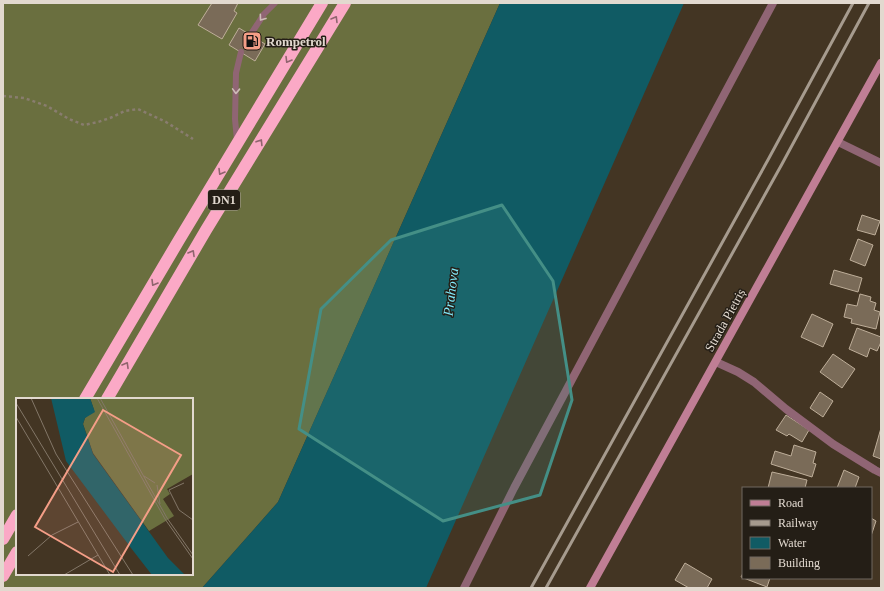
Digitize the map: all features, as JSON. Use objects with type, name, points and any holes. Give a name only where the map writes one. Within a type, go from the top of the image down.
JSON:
[{"type":"highway","name":"DN1","points":[[86,398],[322,3]]},
{"type":"highway","name":"DN1","points":[[108,398],[206,230],[345,3]]},
{"type":"highway","points":[[3,539],[16,517]]},
{"type":"highway","points":[[3,576],[16,554]]},
{"type":"main road","name":"Strada Pietriș","points":[[590,588],[881,63]]},
{"type":"street","points":[[464,588],[514,488],[773,3]]},
{"type":"street","points":[[838,142],[881,163]]},
{"type":"street","points":[[716,362],[738,372],[754,382],[786,409],[833,444],[881,473]]},
{"type":"lane","points":[[251,34],[264,14],[276,3]]},
{"type":"lane","points":[[237,144],[235,119],[236,73],[241,52]]},
{"type":"path","points":[[3,96],[24,98],[47,106],[69,119],[84,125],[110,118],[125,111],[138,109],[166,122],[193,139]]},
{"type":"highlighted area","points":[[502,205],[553,281],[572,400],[540,495],[443,521],[299,429],[321,309],[391,240]]},
{"type":"green space","points":[[3,3],[500,3],[278,502],[202,588],[3,588]]},
{"type":"water","name":"Prahova","points":[[500,3],[684,3],[426,588],[202,588],[278,502]]},
{"type":"building","points":[[212,3],[238,3],[234,11],[237,13],[222,39],[198,25]]},
{"type":"building","points":[[239,28],[265,44],[255,61],[229,45]]},
{"type":"building","points":[[862,215],[880,221],[875,235],[857,230]]},
{"type":"building","points":[[858,239],[873,245],[865,266],[850,260]]},
{"type":"building","points":[[834,270],[862,278],[858,292],[830,284]]},
{"type":"building","points":[[860,294],[871,297],[870,301],[876,303],[874,310],[880,312],[876,329],[851,323],[852,319],[844,317],[847,304],[857,306]]},
{"type":"building","points":[[812,314],[833,324],[823,347],[801,337]]},
{"type":"building","points":[[857,328],[881,337],[881,342],[877,351],[870,348],[867,357],[849,349]]},
{"type":"building","points":[[833,354],[855,369],[842,388],[820,372]]},
{"type":"building","points":[[820,392],[833,401],[823,417],[810,408]]},
{"type":"building","points":[[786,415],[809,430],[802,442],[789,434],[787,436],[776,430]]},
{"type":"building","points":[[881,428],[881,459],[873,456]]},
{"type":"building","points":[[794,445],[816,452],[813,463],[816,464],[812,477],[771,464],[775,451],[791,456]]},
{"type":"building","points":[[844,470],[859,477],[855,487],[837,487]]},
{"type":"building","points":[[772,472],[807,480],[805,487],[768,487]]},
{"type":"building","points":[[872,519],[876,521],[872,533]]},
{"type":"building","points":[[685,563],[712,579],[707,588],[689,588],[675,580]]},
{"type":"building","points":[[747,579],[770,579],[767,587]]},
{"type":"railway","points":[[531,588],[853,3]]},
{"type":"railway","points":[[546,588],[782,164],[869,3]]},
{"type":"place","name":"Rompetrol","points":[[252,41]]}]
